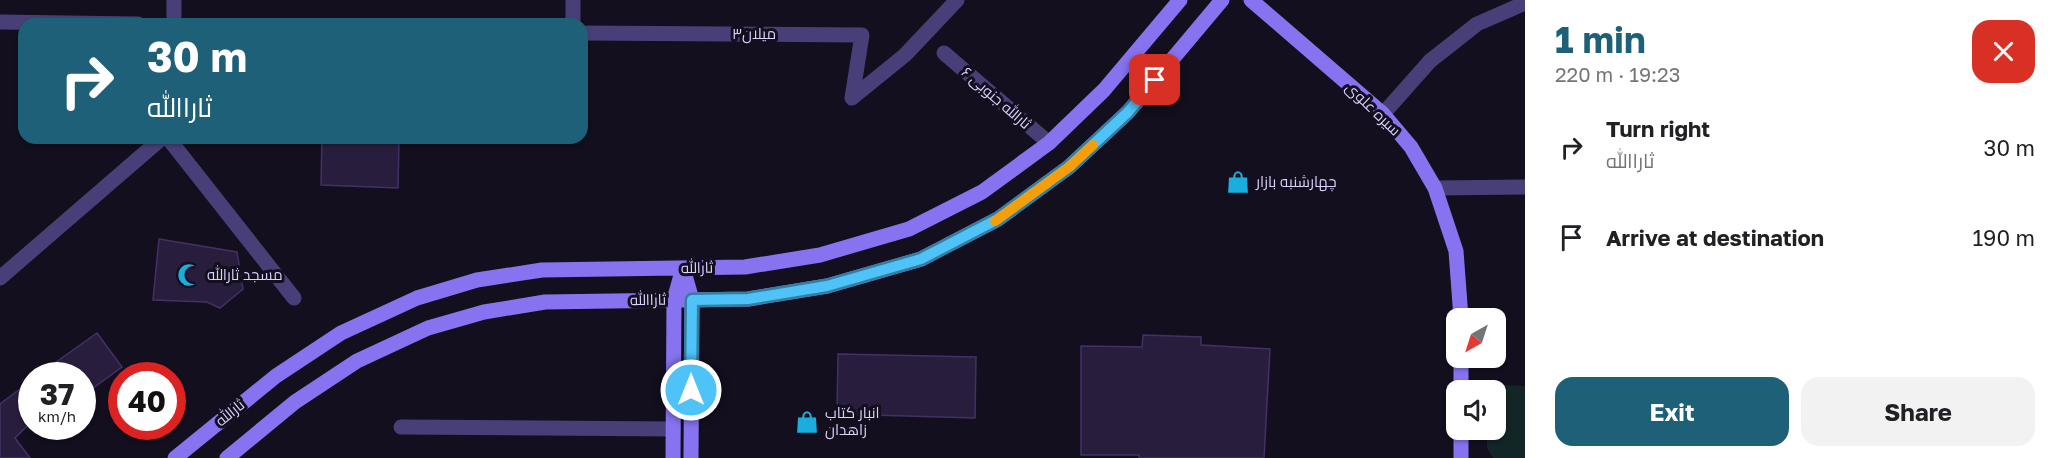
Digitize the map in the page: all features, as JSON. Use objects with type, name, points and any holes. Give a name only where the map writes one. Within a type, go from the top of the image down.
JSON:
[{"type":"main road","name":"ثارالله","points":[[175,458],[276,376],[341,333],[417,298],[477,280],[542,270],[745,267],[820,255],[909,229],[982,192],[1048,143],[1104,90],[1180,0]]},
{"type":"main road","name":"ثاراالله","points":[[227,458],[295,402],[357,360],[428,328],[484,312],[545,302],[748,299],[827,286],[921,259],[998,219],[1069,167],[1128,112],[1222,0]]},
{"type":"main road","name":"سیره علوی","points":[[1251,0],[1383,114],[1411,147],[1435,188],[1456,251],[1460,308]]},
{"type":"main road","points":[[683,268],[692,300],[691,458]]},
{"type":"main road","points":[[673,458],[674,300],[683,268]]},
{"type":"main road","points":[[1461,440],[1461,458]]},
{"type":"street","points":[[174,0],[174,18]]},
{"type":"street","points":[[573,0],[573,18]]},
{"type":"street","name":"میلان۳","points":[[588,33],[862,35],[852,98],[905,55],[957,0]]},
{"type":"street","points":[[1383,114],[1430,61],[1477,24],[1525,3]]},
{"type":"street","points":[[0,22],[18,22]]},
{"type":"street","name":"ثارالله جنوبی ۶","points":[[944,52],[1048,143]]},
{"type":"street","points":[[0,278],[155,144]]},
{"type":"street","points":[[173,144],[294,298]]},
{"type":"street","points":[[1435,188],[1525,187]]},
{"type":"street","points":[[401,427],[673,429]]},
{"type":"green space","points":[[1506,385],[1525,386],[1525,458],[1493,458],[1487,448],[1487,440],[1506,440]]},
{"type":"building","points":[[322,144],[399,144],[398,188],[321,185]]},
{"type":"building","points":[[159,239],[237,252],[243,289],[220,308],[207,302],[153,300]]},
{"type":"building","points":[[97,333],[118,362],[108,362],[108,377],[96,386],[96,362],[56,362]]},
{"type":"building","points":[[1143,335],[1201,337],[1201,345],[1270,349],[1264,458],[1139,458],[1139,455],[1081,455],[1081,346],[1142,347]]},
{"type":"building","points":[[838,354],[976,357],[975,418],[837,414]]},
{"type":"building","points":[[18,390],[18,435],[15,438],[30,458],[0,458],[0,404]]},
{"type":"slow traffic","points":[[995,221],[1069,167],[1093,145]]},
{"type":"place","name":"چهارشنبه بازار","points":[[1238,182]]},
{"type":"place","name":"مسجد ثارالله","points":[[189,275]]},
{"type":"place","name":"انبار کتاب زاهدان","points":[[807,422]]},
{"type":"route","points":[[691,390],[692,300],[748,299],[827,286],[921,259],[998,219],[1069,167],[1128,112],[1155,80]]}]
